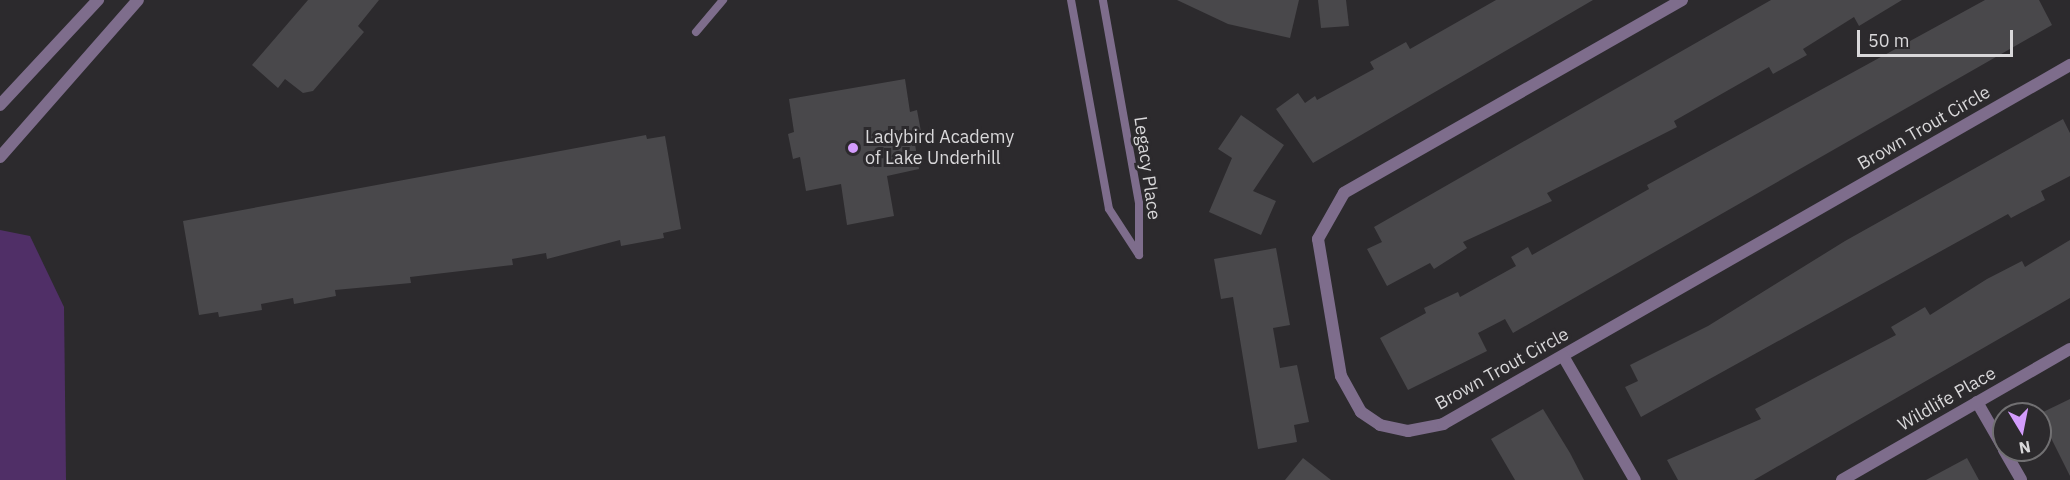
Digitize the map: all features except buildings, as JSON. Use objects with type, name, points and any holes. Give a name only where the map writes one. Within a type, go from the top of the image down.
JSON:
[{"type":"street","points":[[0,105],[98,0]]},
{"type":"street","points":[[0,157],[138,0]]},
{"type":"street","name":"Brown Trout Circle","points":[[1682,0],[1344,193],[1318,239],[1341,376],[1361,412],[1380,425],[1408,430],[1443,424],[2070,65]]},
{"type":"street","name":"Wildlife Place","points":[[1842,480],[2070,349]]},
{"type":"street","points":[[1563,356],[1635,480]]},
{"type":"street","points":[[1977,402],[1992,429]]},
{"type":"street","points":[[2011,462],[2021,480]]},
{"type":"lane","points":[[696,32],[723,0]]},
{"type":"lane","name":"Legacy Place","points":[[1071,0],[1108,209],[1139,255],[1139,203],[1103,0]]},
{"type":"shaded area","points":[[0,230],[30,236],[64,307],[66,480],[0,480]]},
{"type":"place","name":"Ladybird Academy of Lake Underhill","points":[[853,148]]}]
